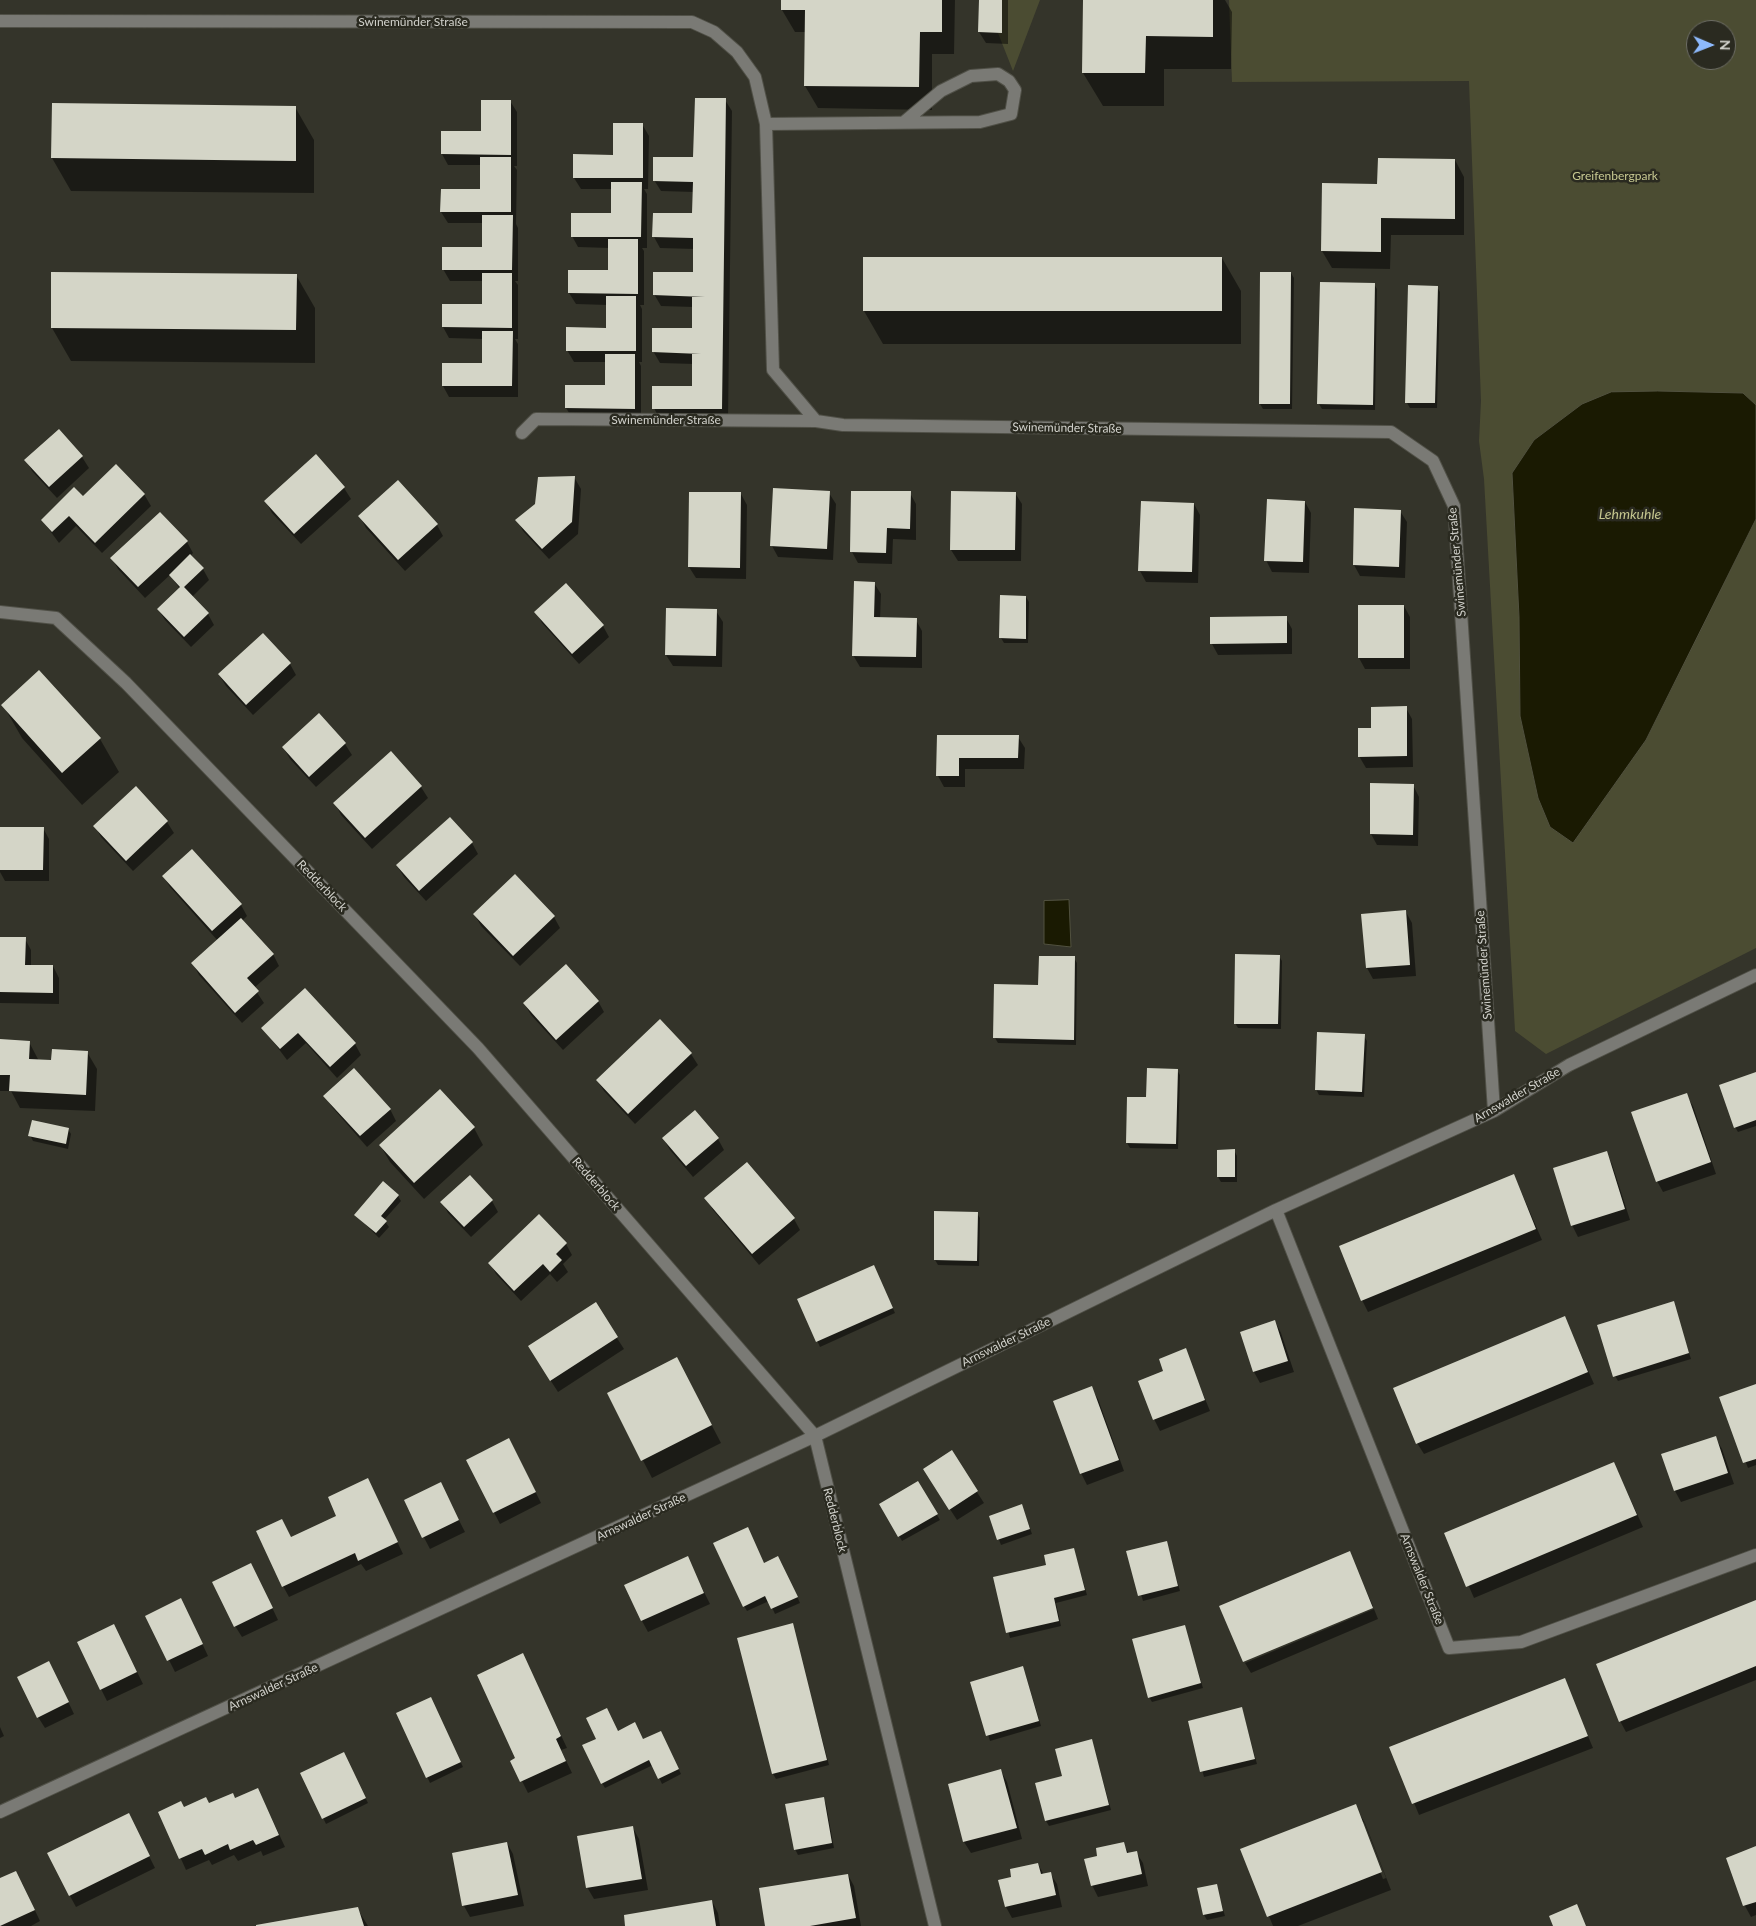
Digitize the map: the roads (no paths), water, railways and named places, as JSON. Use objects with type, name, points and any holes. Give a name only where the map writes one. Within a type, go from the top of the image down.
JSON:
[{"type":"street","name":"Swinemünder Straße","points":[[0,21],[692,22],[720,37],[737,52],[755,77],[766,124],[773,370],[816,421]]},
{"type":"street","points":[[766,124],[980,122],[1011,114],[1015,90],[1009,81],[998,74],[971,76],[941,92],[904,122]]},
{"type":"street","name":"Swinemünder Straße","points":[[522,433],[536,419],[816,421],[843,425],[1391,432],[1433,462],[1454,506],[1494,1111]]},
{"type":"street","name":"Redderblock","points":[[0,612],[56,618],[126,683],[478,1048],[815,1436],[935,1926]]},
{"type":"street","name":"Arnswalder Straße","points":[[0,1812],[815,1436],[1276,1210],[1494,1111],[1569,1065],[1756,975]]},
{"type":"street","name":"Arnswalder Straße","points":[[1276,1210],[1449,1648],[1521,1642],[1756,1555]]},
{"type":"water","name":"Lehmkuhle","points":[[1611,392],[1743,393],[1756,405],[1756,519],[1646,740],[1573,843],[1550,827],[1538,798],[1520,716],[1519,617],[1512,473],[1534,440],[1582,404]]},
{"type":"water","points":[[1069,900],[1071,947],[1044,944],[1044,901]]},
{"type":"park label","name":"Greifenbergpark","points":[[1615,176]]}]
